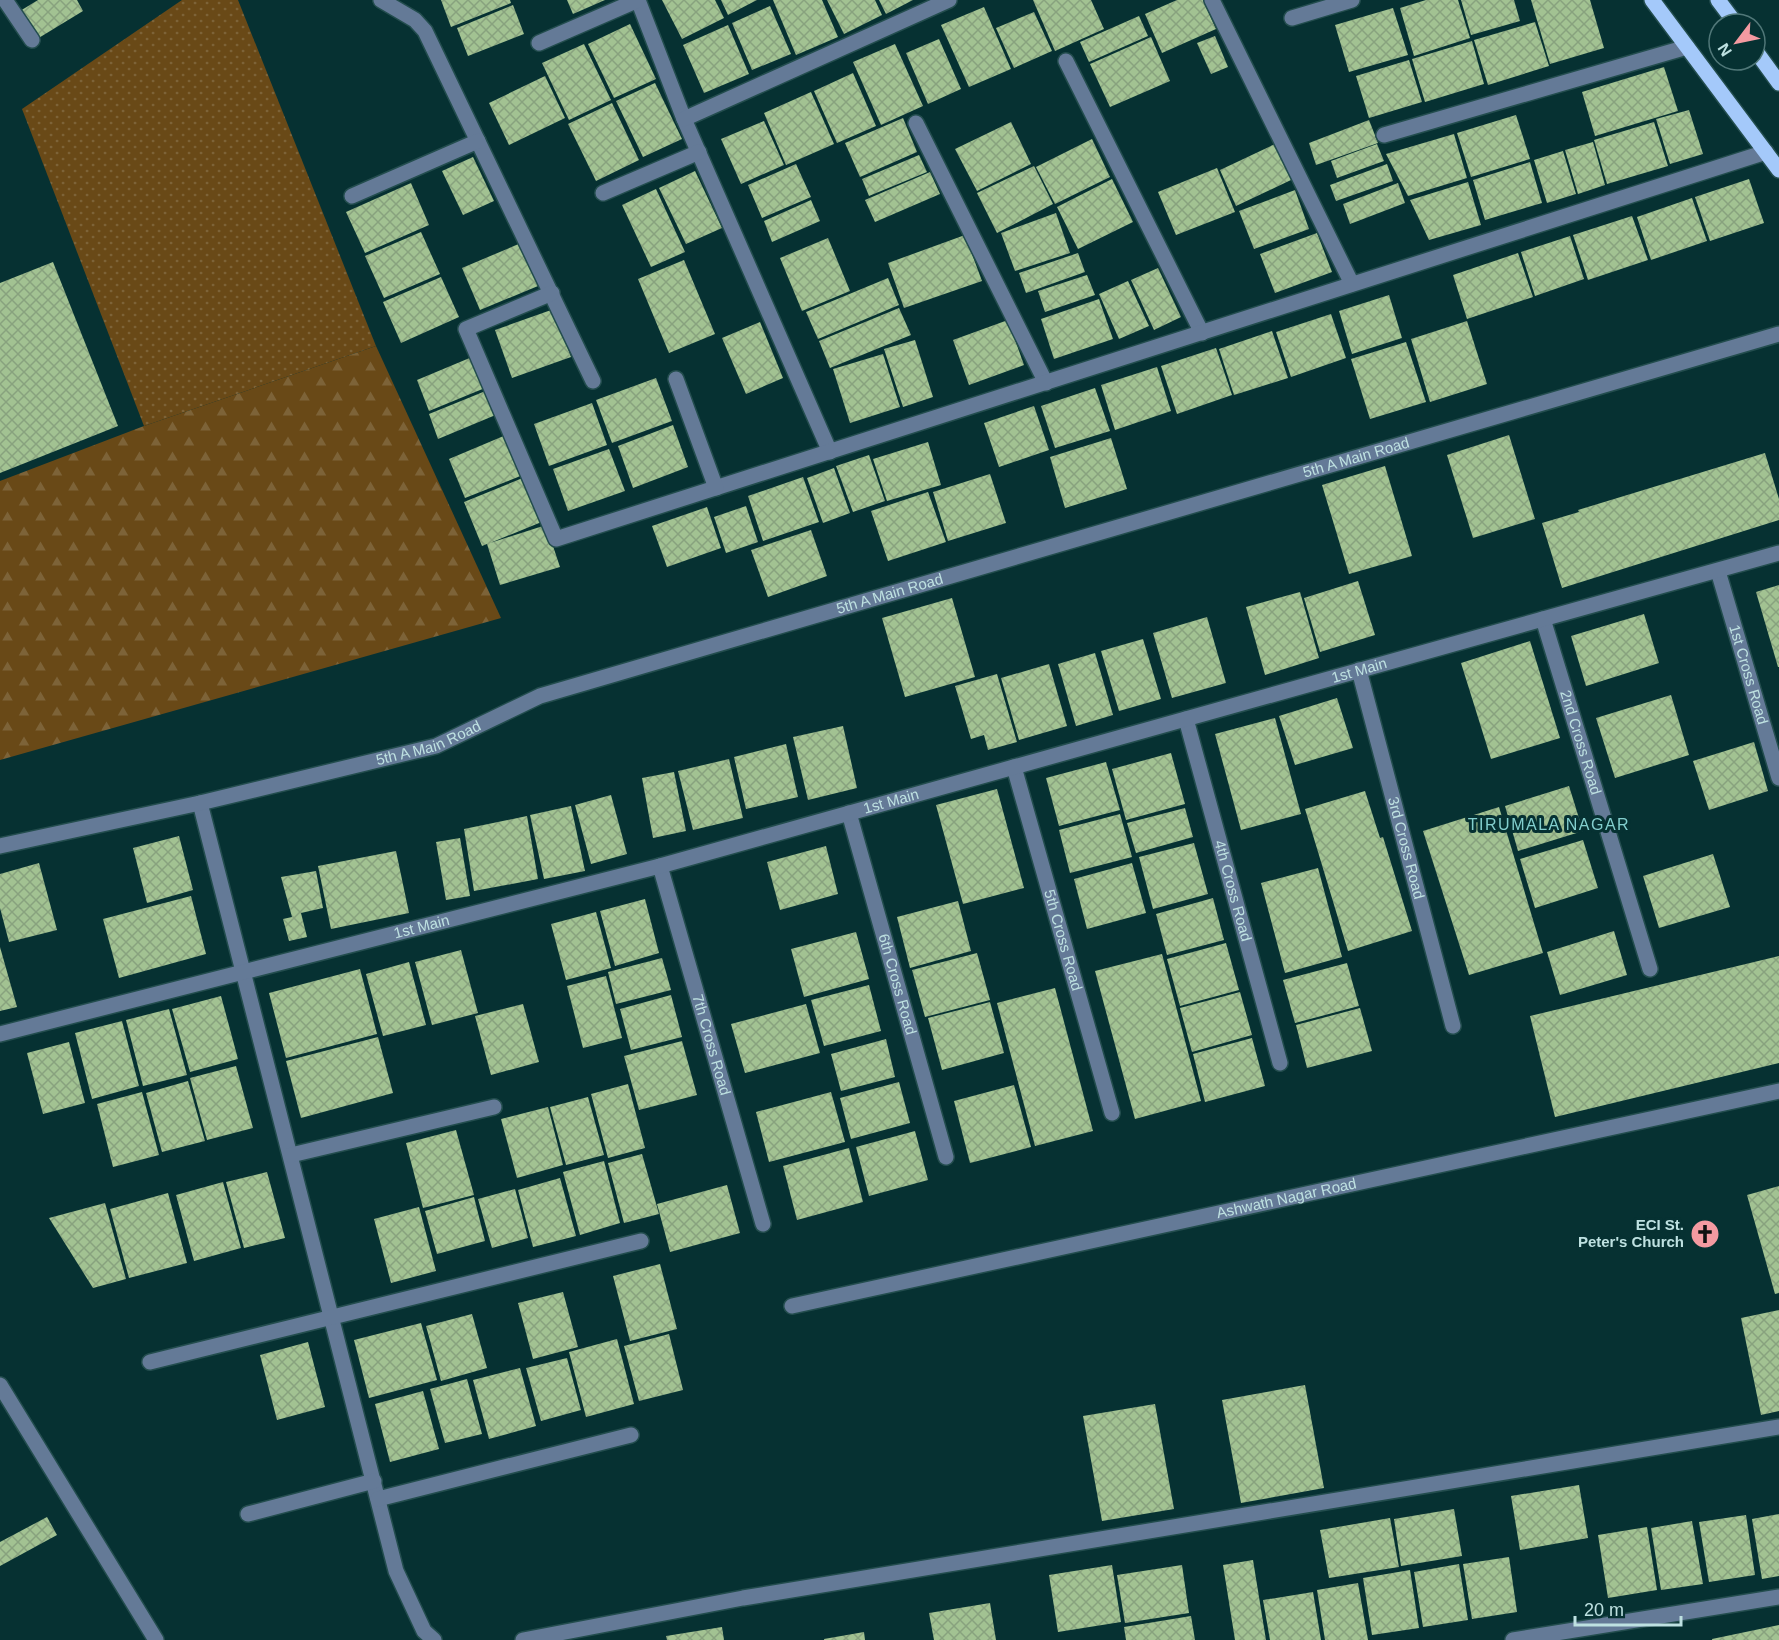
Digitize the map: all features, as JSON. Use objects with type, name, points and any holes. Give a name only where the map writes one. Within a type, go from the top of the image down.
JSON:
[{"type":"main road","points":[[1652,0],[1779,170]]},
{"type":"main road","points":[[1767,66],[1779,83]]},
{"type":"street","points":[[5,0],[32,40]]},
{"type":"street","points":[[381,0],[415,20],[425,31],[593,381]]},
{"type":"street","points":[[539,43],[638,0],[684,119],[830,452]]},
{"type":"street","points":[[684,119],[950,0]]},
{"type":"street","points":[[1212,0],[1352,284]]},
{"type":"street","points":[[1292,18],[1352,0]]},
{"type":"street","points":[[1384,135],[1687,47]]},
{"type":"street","points":[[1066,61],[1202,333]]},
{"type":"street","points":[[916,123],[1046,382]]},
{"type":"street","points":[[352,196],[478,141]]},
{"type":"street","points":[[603,194],[699,152]]},
{"type":"street","points":[[552,293],[466,329],[556,539],[1766,152]]},
{"type":"street","name":"5th A Main Road","points":[[0,846],[200,803],[436,746],[540,696],[1779,334]]},
{"type":"street","points":[[676,379],[716,488]]},
{"type":"street","name":"1st Main","points":[[0,1034],[660,866],[1779,553]]},
{"type":"street","name":"1st Cross Road","points":[[1718,571],[1779,778]]},
{"type":"street","name":"2nd Cross Road","points":[[1543,619],[1650,969]]},
{"type":"street","name":"3rd Cross Road","points":[[1359,670],[1453,1026]]},
{"type":"street","name":"4th Cross Road","points":[[1186,719],[1280,1063]]},
{"type":"street","name":"5th Cross Road","points":[[1014,767],[1112,1113]]},
{"type":"street","points":[[200,803],[396,1571],[424,1631],[434,1640]]},
{"type":"street","name":"6th Cross Road","points":[[849,813],[946,1157]]},
{"type":"street","name":"7th Cross Road","points":[[660,866],[763,1224]]},
{"type":"street","name":"Ashwath Nagar Road","points":[[792,1306],[1779,1090]]},
{"type":"street","points":[[291,1155],[494,1107]]},
{"type":"street","points":[[150,1362],[641,1241]]},
{"type":"street","points":[[0,1384],[156,1640]]},
{"type":"street","points":[[523,1640],[743,1598],[1779,1427]]},
{"type":"street","points":[[378,1499],[631,1435]]},
{"type":"street","points":[[248,1514],[374,1481]]},
{"type":"street","points":[[1513,1640],[1539,1638],[1779,1597]]},
{"type":"green space","points":[[182,0],[238,0],[376,346],[144,426],[22,109]]},
{"type":"green space","points":[[376,346],[501,618],[0,760],[0,481],[144,426]]},
{"type":"building","points":[[38,0],[77,0],[83,11],[37,39],[20,11]]},
{"type":"building","points":[[441,0],[510,0],[511,3],[451,27]]},
{"type":"building","points":[[567,0],[605,0],[573,14]]},
{"type":"building","points":[[662,0],[715,0],[724,18],[682,39]]},
{"type":"building","points":[[721,0],[757,0],[728,15]]},
{"type":"building","points":[[773,0],[822,0],[838,37],[796,55]]},
{"type":"building","points":[[827,0],[875,0],[882,15],[844,34]]},
{"type":"building","points":[[879,0],[913,0],[886,14]]},
{"type":"building","points":[[1033,0],[1091,0],[1104,29],[1055,51]]},
{"type":"building","points":[[1177,0],[1203,0],[1216,29],[1162,53],[1145,14]]},
{"type":"building","points":[[1426,0],[1458,0],[1470,38],[1414,56],[1400,8]]},
{"type":"building","points":[[1461,0],[1514,0],[1520,21],[1471,35]]},
{"type":"building","points":[[1531,0],[1590,0],[1604,48],[1550,64]]},
{"type":"building","points":[[513,5],[524,34],[468,56],[457,28]]},
{"type":"building","points":[[770,6],[791,54],[752,70],[732,23]]},
{"type":"building","points":[[984,7],[1011,69],[969,87],[941,25]]},
{"type":"building","points":[[1393,8],[1408,55],[1349,72],[1335,25]]},
{"type":"building","points":[[1034,12],[1052,51],[1014,68],[996,28]]},
{"type":"building","points":[[1139,16],[1148,36],[1089,62],[1080,42]]},
{"type":"building","points":[[1535,22],[1549,66],[1488,85],[1474,40]]},
{"type":"building","points":[[630,24],[656,79],[614,98],[588,44]]},
{"type":"building","points":[[728,25],[749,74],[704,93],[683,45]]},
{"type":"building","points":[[1215,36],[1228,67],[1211,74],[1197,43]]},
{"type":"building","points":[[1151,37],[1170,81],[1110,107],[1090,64]]},
{"type":"building","points":[[939,39],[961,89],[928,104],[906,53]]},
{"type":"building","points":[[1472,41],[1484,84],[1425,102],[1412,59]]},
{"type":"building","points":[[584,44],[611,100],[569,120],[542,63]]},
{"type":"building","points":[[895,44],[923,106],[881,125],[853,62]]},
{"type":"building","points":[[1409,60],[1422,102],[1369,118],[1356,76]]},
{"type":"building","points":[[1664,67],[1678,111],[1595,136],[1582,92]]},
{"type":"building","points":[[853,73],[876,126],[837,143],[814,91]]},
{"type":"building","points":[[545,76],[565,118],[509,145],[489,103]]},
{"type":"building","points":[[655,83],[682,139],[643,157],[616,101]]},
{"type":"building","points":[[811,92],[834,144],[786,165],[764,113]]},
{"type":"building","points":[[612,103],[639,160],[596,181],[568,124]]},
{"type":"building","points":[[1689,110],[1703,154],[1670,164],[1656,119]]},
{"type":"building","points":[[1516,115],[1530,159],[1471,177],[1457,133]]},
{"type":"building","points":[[903,118],[917,152],[860,177],[845,143]]},
{"type":"building","points":[[1369,120],[1378,143],[1316,165],[1309,143]]},
{"type":"building","points":[[764,121],[784,165],[741,184],[721,139]]},
{"type":"building","points":[[1011,122],[1031,164],[977,191],[955,149]]},
{"type":"building","points":[[1654,122],[1668,166],[1607,184],[1594,140]]},
{"type":"building","points":[[1454,134],[1467,178],[1408,196],[1386,154]]},
{"type":"building","points":[[1092,139],[1110,177],[1055,204],[1036,167]]},
{"type":"building","points":[[1593,142],[1605,185],[1578,194],[1565,150]]},
{"type":"building","points":[[1275,144],[1291,180],[1236,206],[1220,170]]},
{"type":"building","points":[[1377,144],[1384,161],[1337,178],[1331,161]]},
{"type":"building","points":[[1563,151],[1576,194],[1547,203],[1534,160]]},
{"type":"building","points":[[919,155],[927,172],[869,196],[862,179]]},
{"type":"building","points":[[473,157],[494,201],[463,215],[442,171]]},
{"type":"building","points":[[1530,162],[1542,203],[1485,220],[1473,180]]},
{"type":"building","points":[[796,164],[811,197],[762,218],[748,185]]},
{"type":"building","points":[[1387,164],[1393,181],[1336,201],[1330,185]]},
{"type":"building","points":[[1034,166],[1053,204],[997,233],[977,193]]},
{"type":"building","points":[[1217,168],[1235,212],[1176,235],[1158,192]]},
{"type":"building","points":[[695,171],[722,228],[686,244],[659,188]]},
{"type":"building","points":[[930,172],[940,194],[875,222],[865,200]]},
{"type":"building","points":[[1112,179],[1133,222],[1078,249],[1057,207]]},
{"type":"building","points":[[1749,179],[1764,223],[1710,241],[1695,197]]},
{"type":"building","points":[[1468,182],[1481,225],[1429,240],[1410,200]]},
{"type":"building","points":[[411,183],[429,225],[365,253],[346,212]]},
{"type":"building","points":[[1398,183],[1405,203],[1350,224],[1343,204]]},
{"type":"building","points":[[656,189],[685,252],[651,267],[622,205]]},
{"type":"building","points":[[1295,190],[1309,229],[1254,249],[1239,211]]},
{"type":"building","points":[[1692,198],[1707,241],[1651,260],[1637,217]]},
{"type":"building","points":[[811,200],[820,221],[772,242],[764,221]]},
{"type":"building","points":[[1056,213],[1070,253],[1015,271],[1001,233]]},
{"type":"building","points":[[1632,216],[1648,260],[1588,280],[1573,235]]},
{"type":"building","points":[[421,232],[440,274],[384,298],[365,256]]},
{"type":"building","points":[[1317,233],[1332,272],[1275,293],[1260,254]]},
{"type":"building","points":[[965,235],[982,281],[904,308],[888,263]]},
{"type":"building","points":[[1570,236],[1584,279],[1535,296],[1521,252]]},
{"type":"building","points":[[828,238],[850,291],[802,311],[780,258]]},
{"type":"building","points":[[521,243],[538,286],[480,310],[462,268]]},
{"type":"building","points":[[1078,253],[1085,272],[1026,293],[1019,273]]},
{"type":"building","points":[[1518,253],[1533,297],[1467,319],[1453,275]]},
{"type":"building","points":[[684,260],[715,334],[669,353],[638,279]]},
{"type":"building","points":[[53,262],[118,426],[0,473],[0,283]]},
{"type":"building","points":[[1158,268],[1181,317],[1154,330],[1131,280]]},
{"type":"building","points":[[1087,275],[1095,295],[1045,312],[1038,291]]},
{"type":"building","points":[[441,277],[459,317],[401,343],[383,302]]},
{"type":"building","points":[[888,278],[899,305],[818,339],[806,312]]},
{"type":"building","points":[[1128,281],[1149,326],[1119,339],[1099,294]]},
{"type":"building","points":[[1389,295],[1402,338],[1352,354],[1339,311]]},
{"type":"building","points":[[1099,299],[1113,339],[1054,359],[1041,319]]},
{"type":"building","points":[[899,308],[911,335],[830,368],[819,341]]},
{"type":"building","points":[[554,309],[571,357],[512,378],[495,330]]},
{"type":"building","points":[[1331,314],[1346,358],[1291,377],[1276,332]]},
{"type":"building","points":[[1008,320],[1024,365],[969,385],[953,340]]},
{"type":"building","points":[[1467,321],[1487,384],[1430,402],[1411,339]]},
{"type":"building","points":[[760,322],[783,378],[746,394],[722,338]]},
{"type":"building","points":[[1272,331],[1288,378],[1234,395],[1219,349]]},
{"type":"building","points":[[915,340],[933,397],[903,407],[884,349]]},
{"type":"building","points":[[1406,342],[1426,402],[1370,419],[1351,359]]},
{"type":"building","points":[[1216,348],[1232,395],[1177,414],[1161,366]]},
{"type":"building","points":[[883,354],[900,407],[850,423],[833,369]]},
{"type":"building","points":[[472,357],[485,388],[429,411],[417,380]]},
{"type":"building","points":[[1157,367],[1171,411],[1115,430],[1101,385]]},
{"type":"building","points":[[656,378],[672,421],[612,443],[596,400]]},
{"type":"building","points":[[1095,388],[1110,431],[1055,448],[1041,406]]},
{"type":"building","points":[[488,390],[498,414],[438,439],[429,414]]},
{"type":"building","points":[[592,403],[607,445],[549,466],[534,424]]},
{"type":"building","points":[[1034,406],[1049,450],[999,467],[984,423]]},
{"type":"building","points":[[673,425],[688,467],[633,488],[618,446]]},
{"type":"building","points":[[506,435],[523,475],[465,498],[449,459]]},
{"type":"building","points":[[1509,435],[1535,519],[1473,538],[1447,455]]},
{"type":"building","points":[[1111,438],[1127,489],[1065,508],[1050,457]]},
{"type":"building","points":[[928,442],[941,485],[887,501],[873,459]]},
{"type":"building","points":[[609,449],[625,491],[568,511],[553,469]]},
{"type":"building","points":[[1765,453],[1779,499],[1779,520],[1562,588],[1542,523]]},
{"type":"building","points":[[869,455],[885,501],[853,512],[836,466]]},
{"type":"building","points":[[1385,466],[1412,556],[1349,574],[1322,485]]},
{"type":"building","points":[[834,468],[850,513],[823,523],[807,478]]},
{"type":"building","points":[[990,474],[1006,523],[948,541],[933,492]]},
{"type":"building","points":[[525,477],[544,521],[490,543],[546,525],[560,567],[500,585],[487,544],[482,546],[464,502]]},
{"type":"building","points":[[803,477],[819,522],[763,541],[748,496]]},
{"type":"building","points":[[928,492],[946,542],[888,561],[871,511]]},
{"type":"building","points":[[746,506],[758,542],[726,553],[714,517]]},
{"type":"building","points":[[707,507],[721,548],[667,567],[652,526]]},
{"type":"building","points":[[811,530],[827,576],[768,597],[751,550]]},
{"type":"building","points":[[1358,581],[1375,635],[1320,652],[1304,598]]},
{"type":"building","points":[[1779,585],[1779,667],[1778,667],[1756,592]]},
{"type":"building","points":[[1300,592],[1319,658],[1265,675],[1246,607]]},
{"type":"building","points":[[952,598],[975,677],[905,697],[882,618]]},
{"type":"building","points":[[1644,614],[1659,663],[1586,686],[1571,636]]},
{"type":"building","points":[[1207,617],[1226,683],[1172,698],[1153,633]]},
{"type":"building","points":[[1143,639],[1161,699],[1119,711],[1101,651]]},
{"type":"building","points":[[1530,641],[1560,738],[1491,759],[1461,663]]},
{"type":"building","points":[[1095,653],[1113,715],[1076,726],[1058,664]]},
{"type":"building","points":[[1049,664],[1067,726],[1019,740],[1001,678]]},
{"type":"building","points":[[997,674],[1017,742],[988,750],[984,735],[971,739],[955,686]]},
{"type":"building","points":[[1671,695],[1689,755],[1615,778],[1596,718]]},
{"type":"building","points":[[1337,698],[1353,748],[1295,765],[1279,716]]},
{"type":"building","points":[[1275,718],[1301,814],[1241,830],[1215,734]]},
{"type":"building","points":[[843,726],[857,788],[808,800],[793,737]]},
{"type":"building","points":[[1754,742],[1768,791],[1709,810],[1693,761]]},
{"type":"building","points":[[786,744],[798,797],[746,809],[734,757]]},
{"type":"building","points":[[1171,753],[1185,804],[1126,820],[1112,769]]},
{"type":"building","points":[[729,759],[743,818],[693,830],[678,771]]},
{"type":"building","points":[[1106,762],[1120,810],[1059,826],[1046,778]]},
{"type":"building","points":[[674,772],[686,831],[653,838],[642,778]]},
{"type":"building","points":[[1569,786],[1583,831],[1518,851],[1505,806]]},
{"type":"building","points":[[997,789],[1024,888],[963,904],[936,805]]},
{"type":"building","points":[[1365,791],[1380,838],[1383,837],[1412,931],[1348,951],[1305,809]]},
{"type":"building","points":[[611,795],[627,854],[591,864],[575,805]]},
{"type":"building","points":[[571,806],[585,871],[544,879],[530,815]]},
{"type":"building","points":[[1499,807],[1543,953],[1469,975],[1423,831]]},
{"type":"building","points":[[1185,808],[1193,837],[1136,853],[1127,823]]},
{"type":"building","points":[[1120,814],[1132,857],[1070,873],[1059,830]]},
{"type":"building","points":[[527,816],[538,879],[474,891],[464,829]]},
{"type":"building","points":[[179,836],[193,890],[147,903],[133,848]]},
{"type":"building","points":[[460,838],[470,896],[446,900],[436,842]]},
{"type":"building","points":[[1583,840],[1598,888],[1535,908],[1520,859]]},
{"type":"building","points":[[1194,843],[1208,894],[1153,909],[1139,857]]},
{"type":"building","points":[[826,846],[838,894],[780,910],[767,862]]},
{"type":"building","points":[[396,851],[409,913],[331,929],[318,866]]},
{"type":"building","points":[[1713,854],[1730,907],[1659,928],[1643,876]]},
{"type":"building","points":[[39,863],[57,930],[9,942],[0,908],[0,874]]},
{"type":"building","points":[[1132,863],[1146,913],[1087,929],[1074,879]]},
{"type":"building","points":[[1318,868],[1342,957],[1285,973],[1261,883]]},
{"type":"building","points":[[316,871],[323,908],[301,913],[307,937],[289,941],[283,919],[292,917],[281,877]]},
{"type":"building","points":[[191,896],[206,954],[119,978],[103,919]]},
{"type":"building","points":[[1213,898],[1224,940],[1167,955],[1156,914]]},
{"type":"building","points":[[645,899],[659,953],[615,966],[600,911]]},
{"type":"building","points":[[958,901],[971,951],[910,968],[897,917]]},
{"type":"building","points":[[596,912],[611,968],[566,980],[551,924]]},
{"type":"building","points":[[1614,931],[1627,975],[1560,995],[1547,952]]},
{"type":"building","points":[[856,932],[869,979],[804,997],[791,949]]},
{"type":"building","points":[[1226,943],[1239,990],[1180,1006],[1167,959]]},
{"type":"building","points":[[0,947],[17,1007],[0,1011]]},
{"type":"building","points":[[461,950],[478,1013],[432,1025],[415,962]]},
{"type":"building","points":[[977,953],[990,1000],[925,1017],[912,970]]},
{"type":"building","points":[[1162,954],[1201,1101],[1135,1119],[1095,971]]},
{"type":"building","points":[[1779,956],[1779,1063],[1555,1117],[1530,1016]]},
{"type":"building","points":[[662,958],[671,990],[616,1004],[608,972]]},
{"type":"building","points":[[409,962],[426,1025],[383,1036],[366,974]]},
{"type":"building","points":[[1347,963],[1359,1006],[1295,1023],[1283,980]]},
{"type":"building","points":[[360,969],[377,1034],[286,1058],[269,993]]},
{"type":"building","points":[[606,976],[622,1038],[583,1048],[567,986]]},
{"type":"building","points":[[869,985],[881,1031],[824,1046],[811,1000]]},
{"type":"building","points":[[1055,988],[1093,1131],[1035,1146],[997,1003]]},
{"type":"building","points":[[1240,992],[1252,1035],[1192,1052],[1180,1008]]},
{"type":"building","points":[[671,995],[682,1037],[631,1050],[620,1009]]},
{"type":"building","points":[[221,996],[238,1059],[190,1072],[172,1009]]},
{"type":"building","points":[[990,1002],[1004,1053],[942,1070],[928,1018]]},
{"type":"building","points":[[523,1004],[539,1062],[491,1075],[475,1016]]},
{"type":"building","points":[[806,1004],[820,1053],[745,1073],[731,1024]]},
{"type":"building","points":[[1360,1008],[1372,1051],[1307,1068],[1296,1025]]},
{"type":"building","points":[[169,1009],[187,1075],[143,1086],[126,1020]]},
{"type":"building","points":[[122,1021],[139,1086],[92,1099],[75,1033]]},
{"type":"building","points":[[378,1037],[393,1093],[301,1118],[286,1061]]},
{"type":"building","points":[[1252,1038],[1265,1086],[1205,1102],[1193,1054]]},
{"type":"building","points":[[886,1039],[895,1077],[841,1091],[831,1054]]},
{"type":"building","points":[[682,1041],[697,1095],[639,1110],[624,1056]]},
{"type":"building","points":[[69,1042],[85,1103],[43,1114],[27,1053]]},
{"type":"building","points":[[236,1066],[253,1128],[207,1140],[190,1078]]},
{"type":"building","points":[[188,1081],[205,1141],[162,1152],[146,1093]]},
{"type":"building","points":[[899,1082],[910,1123],[851,1139],[840,1098]]},
{"type":"building","points":[[628,1084],[645,1148],[608,1158],[591,1094]]},
{"type":"building","points":[[1014,1085],[1031,1147],[970,1163],[954,1101]]},
{"type":"building","points":[[142,1092],[159,1155],[113,1167],[97,1104]]},
{"type":"building","points":[[831,1092],[845,1142],[769,1162],[756,1112]]},
{"type":"building","points":[[588,1097],[604,1155],[566,1165],[550,1107]]},
{"type":"building","points":[[548,1107],[563,1165],[517,1178],[501,1119]]},
{"type":"building","points":[[456,1130],[474,1195],[423,1208],[406,1143]]},
{"type":"building","points":[[915,1131],[928,1180],[869,1196],[856,1147]]},
{"type":"building","points":[[849,1148],[863,1202],[797,1220],[783,1166]]},
{"type":"building","points":[[642,1154],[659,1214],[624,1223],[608,1163]]},
{"type":"building","points":[[604,1161],[620,1223],[580,1235],[563,1172]]},
{"type":"building","points":[[267,1172],[285,1238],[244,1248],[226,1182]]},
{"type":"building","points":[[560,1178],[576,1236],[533,1247],[518,1190]]},
{"type":"building","points":[[223,1182],[241,1248],[194,1261],[176,1195]]},
{"type":"building","points":[[727,1185],[740,1233],[670,1252],[657,1204]]},
{"type":"building","points":[[1779,1186],[1779,1293],[1775,1294],[1747,1195]]},
{"type":"building","points":[[515,1189],[528,1238],[492,1248],[478,1199]]},
{"type":"building","points":[[168,1193],[187,1263],[129,1278],[110,1209]]},
{"type":"building","points":[[474,1197],[485,1241],[437,1254],[425,1211]]},
{"type":"building","points":[[105,1203],[126,1279],[93,1288],[49,1218]]},
{"type":"building","points":[[419,1207],[436,1271],[391,1283],[374,1219]]},
{"type":"building","points":[[660,1264],[677,1329],[630,1341],[613,1276]]},
{"type":"building","points":[[563,1292],[578,1347],[533,1359],[518,1303]]},
{"type":"building","points":[[1779,1310],[1779,1411],[1761,1415],[1741,1318]]},
{"type":"building","points":[[472,1314],[487,1368],[441,1381],[426,1326]]},
{"type":"building","points":[[421,1323],[437,1380],[369,1398],[354,1340]]},
{"type":"building","points":[[669,1334],[683,1390],[639,1401],[624,1346]]},
{"type":"building","points":[[617,1339],[634,1404],[586,1417],[569,1352]]},
{"type":"building","points":[[308,1342],[325,1407],[277,1420],[260,1355]]},
{"type":"building","points":[[567,1358],[581,1410],[541,1421],[526,1368]]},
{"type":"building","points":[[520,1368],[536,1426],[489,1439],[473,1380]]},
{"type":"building","points":[[467,1379],[482,1434],[445,1443],[430,1389]]},
{"type":"building","points":[[1305,1385],[1324,1488],[1241,1503],[1222,1400]]},
{"type":"building","points":[[423,1391],[439,1449],[390,1462],[375,1404]]},
{"type":"building","points":[[1155,1404],[1174,1509],[1102,1521],[1083,1416]]},
{"type":"building","points":[[1579,1485],[1588,1538],[1520,1550],[1511,1496]]},
{"type":"building","points":[[1454,1509],[1462,1556],[1401,1566],[1394,1519]]},
{"type":"building","points":[[1779,1514],[1779,1576],[1762,1579],[1752,1519]]},
{"type":"building","points":[[1746,1515],[1755,1575],[1709,1582],[1699,1522]]},
{"type":"building","points":[[47,1517],[57,1535],[0,1566],[0,1542]]},
{"type":"building","points":[[1390,1518],[1399,1567],[1329,1578],[1320,1530]]},
{"type":"building","points":[[1692,1521],[1703,1584],[1661,1590],[1651,1528]]},
{"type":"building","points":[[1647,1527],[1657,1590],[1608,1598],[1598,1535]]},
{"type":"building","points":[[1509,1557],[1517,1612],[1472,1619],[1463,1564]]},
{"type":"building","points":[[1253,1560],[1266,1640],[1235,1640],[1223,1565]]},
{"type":"building","points":[[1459,1564],[1468,1620],[1423,1627],[1414,1572]]},
{"type":"building","points":[[1112,1565],[1121,1622],[1058,1632],[1049,1575]]},
{"type":"building","points":[[1182,1565],[1189,1613],[1125,1623],[1117,1575]]},
{"type":"building","points":[[1410,1570],[1419,1628],[1372,1635],[1363,1578]]},
{"type":"building","points":[[1358,1583],[1368,1640],[1325,1640],[1317,1590]]},
{"type":"building","points":[[1313,1592],[1321,1640],[1270,1640],[1263,1600]]},
{"type":"building","points":[[990,1603],[996,1640],[934,1640],[929,1613]]},
{"type":"building","points":[[1191,1616],[1195,1640],[1126,1640],[1124,1627]]},
{"type":"building","points":[[1779,1625],[1779,1640],[1712,1640],[1712,1639]]},
{"type":"building","points":[[722,1627],[724,1640],[667,1640],[666,1636]]},
{"type":"building","points":[[864,1632],[865,1640],[824,1640],[824,1639]]},
{"type":"place","name":"ECI St. Peter's Church","points":[[1705,1234]]},
{"type":"district","name":"TIRUMALA NAGAR","points":[[1549,824]]}]
